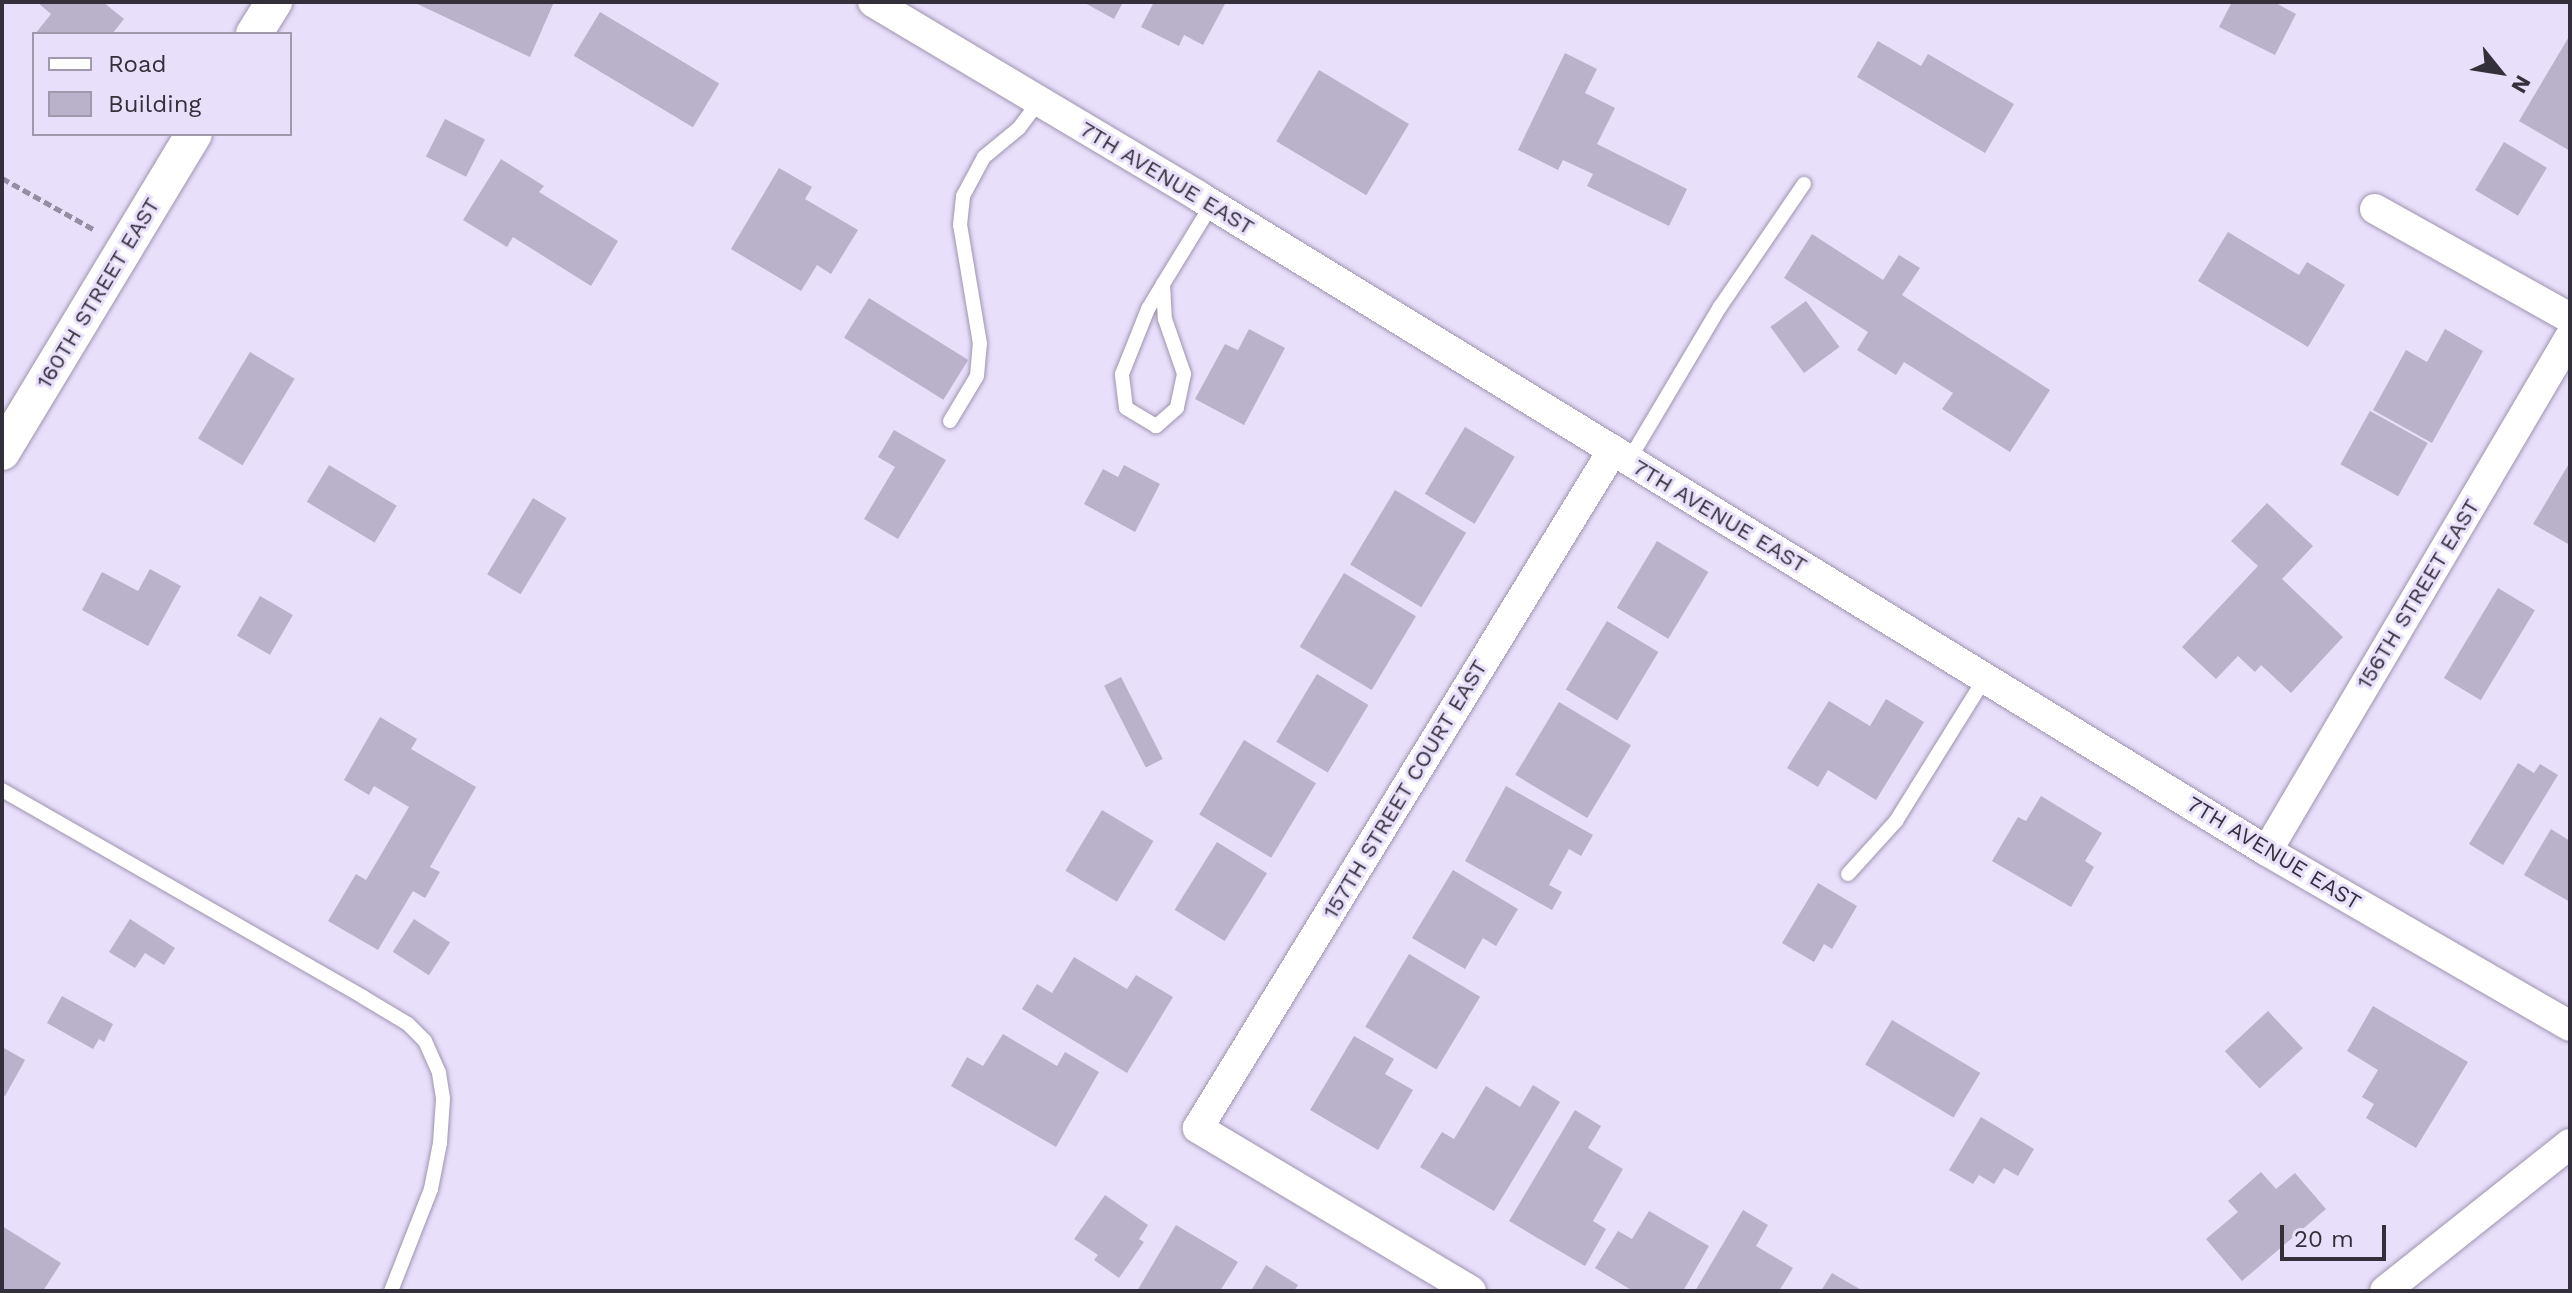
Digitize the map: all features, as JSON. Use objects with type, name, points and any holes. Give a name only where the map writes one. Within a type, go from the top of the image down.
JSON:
[{"type":"street","name":"7TH AVENUE EAST","points":[[873,2],[1212,204],[2267,851],[2570,1026]]},
{"type":"street","name":"160TH STREET EAST","points":[[2,452],[193,136]]},
{"type":"street","points":[[2375,209],[2570,318]]},
{"type":"street","name":"156TH STREET EAST","points":[[2267,851],[2570,337]]},
{"type":"street","name":"157TH STREET COURT EAST","points":[[1471,1291],[1198,1128],[1621,455]]},
{"type":"street","points":[[2385,1291],[2570,1144]]},
{"type":"lane","points":[[950,421],[977,376],[980,344],[960,225],[963,196],[984,157],[1019,128],[1039,101]]},
{"type":"lane","points":[[1621,455],[1804,184]]},
{"type":"lane","points":[[1163,284],[1165,319],[1184,374],[1177,408],[1156,426],[1126,408],[1122,374],[1163,284],[1212,204]]},
{"type":"lane","points":[[1848,874],[1896,821],[1985,678]]},
{"type":"lane","points":[[2,790],[363,997],[408,1024],[425,1041],[439,1073],[443,1099],[440,1143],[423,1214],[391,1291]]},
{"type":"path","points":[[2,178],[126,247]]},
{"type":"building","points":[[37,2],[103,2],[124,19],[114,32],[37,32],[51,14]]},
{"type":"building","points":[[413,2],[554,2],[530,57]]},
{"type":"building","points":[[1083,2],[1123,2],[1114,19]]},
{"type":"building","points":[[1154,2],[1226,2],[1203,45],[1184,35],[1179,46],[1141,27]]},
{"type":"building","points":[[2232,2],[2274,2],[2296,14],[2275,55],[2219,27]]},
{"type":"building","points":[[600,12],[719,84],[693,127],[574,56]]},
{"type":"building","points":[[2570,35],[2570,151],[2519,121]]},
{"type":"building","points":[[1878,41],[1921,66],[1928,54],[2014,104],[1985,153],[1857,77]]},
{"type":"building","points":[[1565,53],[1597,69],[1585,93],[1615,108],[1597,144],[1687,189],[1669,226],[1587,186],[1593,174],[1563,160],[1558,170],[1518,150]]},
{"type":"building","points":[[1319,70],[1409,124],[1366,195],[1276,141]]},
{"type":"building","points":[[445,119],[485,139],[466,177],[426,156]]},
{"type":"building","points":[[2504,142],[2547,168],[2518,216],[2475,190]]},
{"type":"building","points":[[501,159],[544,186],[539,192],[618,241],[591,286],[513,237],[507,247],[463,220]]},
{"type":"building","points":[[779,168],[812,187],[805,199],[858,230],[831,274],[817,265],[801,291],[731,249]]},
{"type":"building","points":[[2228,232],[2299,275],[2307,262],[2345,285],[2308,347],[2198,281]]},
{"type":"building","points":[[1812,234],[1883,280],[1899,255],[1920,268],[1902,295],[2050,390],[2010,452],[1942,409],[1953,393],[1904,362],[1896,375],[1857,350],[1868,332],[1784,278]]},
{"type":"building","points":[[869,298],[968,360],[943,400],[844,338]]},
{"type":"building","points":[[1806,301],[1840,347],[1804,373],[1770,327]]},
{"type":"building","points":[[1249,329],[1285,348],[1244,425],[1195,399],[1225,344],[1238,350]]},
{"type":"building","points":[[2445,329],[2483,351],[2432,443],[2373,410],[2406,350],[2427,362]]},
{"type":"building","points":[[250,352],[295,379],[243,465],[198,439]]},
{"type":"building","points":[[2370,411],[2428,443],[2398,496],[2340,464]]},
{"type":"building","points":[[1465,427],[1515,457],[1475,524],[1425,494]]},
{"type":"building","points":[[894,430],[946,460],[898,539],[864,519],[895,467],[878,457]]},
{"type":"building","points":[[2570,462],[2570,545],[2533,524]]},
{"type":"building","points":[[329,465],[397,506],[375,543],[307,502]]},
{"type":"building","points":[[1124,465],[1160,484],[1135,532],[1084,504],[1103,469],[1118,477]]},
{"type":"building","points":[[1395,490],[1466,533],[1421,607],[1350,565]]},
{"type":"building","points":[[533,498],[566,518],[521,594],[487,574]]},
{"type":"building","points":[[2267,503],[2313,546],[2282,579],[2343,637],[2291,693],[2261,665],[2255,672],[2238,656],[2216,679],[2182,647],[2258,566],[2231,541]]},
{"type":"building","points":[[1657,541],[1708,572],[1668,639],[1617,608]]},
{"type":"building","points":[[150,569],[181,586],[148,646],[82,610],[102,572],[138,591]]},
{"type":"building","points":[[1344,573],[1416,616],[1372,690],[1300,647]]},
{"type":"building","points":[[2498,588],[2535,610],[2481,700],[2444,678]]},
{"type":"building","points":[[260,596],[293,615],[270,655],[237,636]]},
{"type":"building","points":[[1607,621],[1658,652],[1617,720],[1566,690]]},
{"type":"building","points":[[1317,674],[1368,705],[1328,773],[1276,742]]},
{"type":"building","points":[[1121,677],[1163,759],[1146,768],[1104,686]]},
{"type":"building","points":[[1886,699],[1924,722],[1876,800],[1828,770],[1818,787],[1787,768],[1829,701],[1870,726]]},
{"type":"building","points":[[1559,702],[1631,745],[1587,818],[1515,775]]},
{"type":"building","points":[[380,717],[417,739],[411,749],[476,787],[430,867],[440,872],[425,898],[413,891],[378,950],[328,921],[356,874],[366,880],[409,807],[374,786],[369,795],[344,780]]},
{"type":"building","points":[[1244,740],[1316,783],[1271,858],[1199,815]]},
{"type":"building","points":[[2518,763],[2534,773],[2540,764],[2558,775],[2503,865],[2469,844]]},
{"type":"building","points":[[1506,786],[1593,835],[1581,856],[1569,849],[1549,885],[1562,892],[1552,910],[1465,861]]},
{"type":"building","points":[[2041,796],[2102,833],[2085,861],[2094,867],[2071,907],[1992,861],[2018,817],[2026,821]]},
{"type":"building","points":[[1102,810],[1153,841],[1117,902],[1065,871]]},
{"type":"building","points":[[2551,829],[2570,841],[2570,902],[2524,875]]},
{"type":"building","points":[[1217,842],[1267,873],[1225,941],[1175,910]]},
{"type":"building","points":[[1453,870],[1518,909],[1496,946],[1483,938],[1465,969],[1412,938]]},
{"type":"building","points":[[1818,883],[1857,906],[1832,949],[1824,944],[1814,962],[1782,943]]},
{"type":"building","points":[[130,919],[175,948],[164,965],[145,953],[135,968],[109,952]]},
{"type":"building","points":[[414,919],[450,942],[429,975],[393,952]]},
{"type":"building","points":[[1409,954],[1480,997],[1436,1070],[1365,1027]]},
{"type":"building","points":[[1074,957],[1127,989],[1136,975],[1173,997],[1127,1073],[1022,1009],[1037,984],[1052,993]]},
{"type":"building","points":[[62,996],[113,1024],[104,1042],[99,1039],[93,1049],[47,1023]]},
{"type":"building","points":[[2373,1006],[2468,1062],[2416,1148],[2366,1118],[2374,1104],[2362,1097],[2378,1070],[2347,1051]]},
{"type":"building","points":[[2268,1011],[2303,1048],[2260,1089],[2225,1051]]},
{"type":"building","points":[[1892,1020],[1980,1073],[1954,1118],[1865,1065]]},
{"type":"building","points":[[1003,1034],[1057,1066],[1065,1052],[1099,1072],[1056,1147],[951,1086],[967,1057],[983,1066]]},
{"type":"building","points":[[1354,1036],[1394,1059],[1385,1074],[1413,1090],[1378,1150],[1310,1110]]},
{"type":"building","points":[[2,1047],[25,1060],[5,1096],[2,1095]]},
{"type":"building","points":[[1533,1085],[1560,1102],[1494,1211],[1420,1167],[1442,1132],[1454,1139],[1486,1086],[1520,1107]]},
{"type":"building","points":[[1575,1110],[1601,1126],[1588,1148],[1623,1169],[1593,1221],[1606,1229],[1585,1266],[1509,1221]]},
{"type":"building","points":[[1981,1117],[2034,1149],[2018,1176],[2004,1168],[1994,1184],[1979,1175],[1973,1184],[1949,1170]]},
{"type":"building","points":[[2261,1172],[2276,1189],[2295,1173],[2326,1209],[2242,1281],[2206,1239],[2238,1212],[2228,1201]]},
{"type":"building","points":[[1105,1195],[1148,1225],[1139,1239],[1144,1242],[1119,1278],[1094,1260],[1098,1255],[1074,1239]]},
{"type":"building","points":[[1743,1210],[1768,1225],[1756,1246],[1793,1268],[1779,1291],[1695,1291]]},
{"type":"building","points":[[1649,1211],[1709,1246],[1683,1291],[1633,1291],[1595,1268],[1618,1231],[1632,1239]]},
{"type":"building","points":[[1176,1225],[1238,1262],[1220,1291],[1137,1291]]},
{"type":"building","points":[[2,1226],[61,1263],[43,1291],[2,1291]]},
{"type":"building","points":[[1266,1265],[1298,1285],[1294,1291],[1251,1291]]},
{"type":"building","points":[[1832,1273],[1863,1291],[1821,1291]]}]
